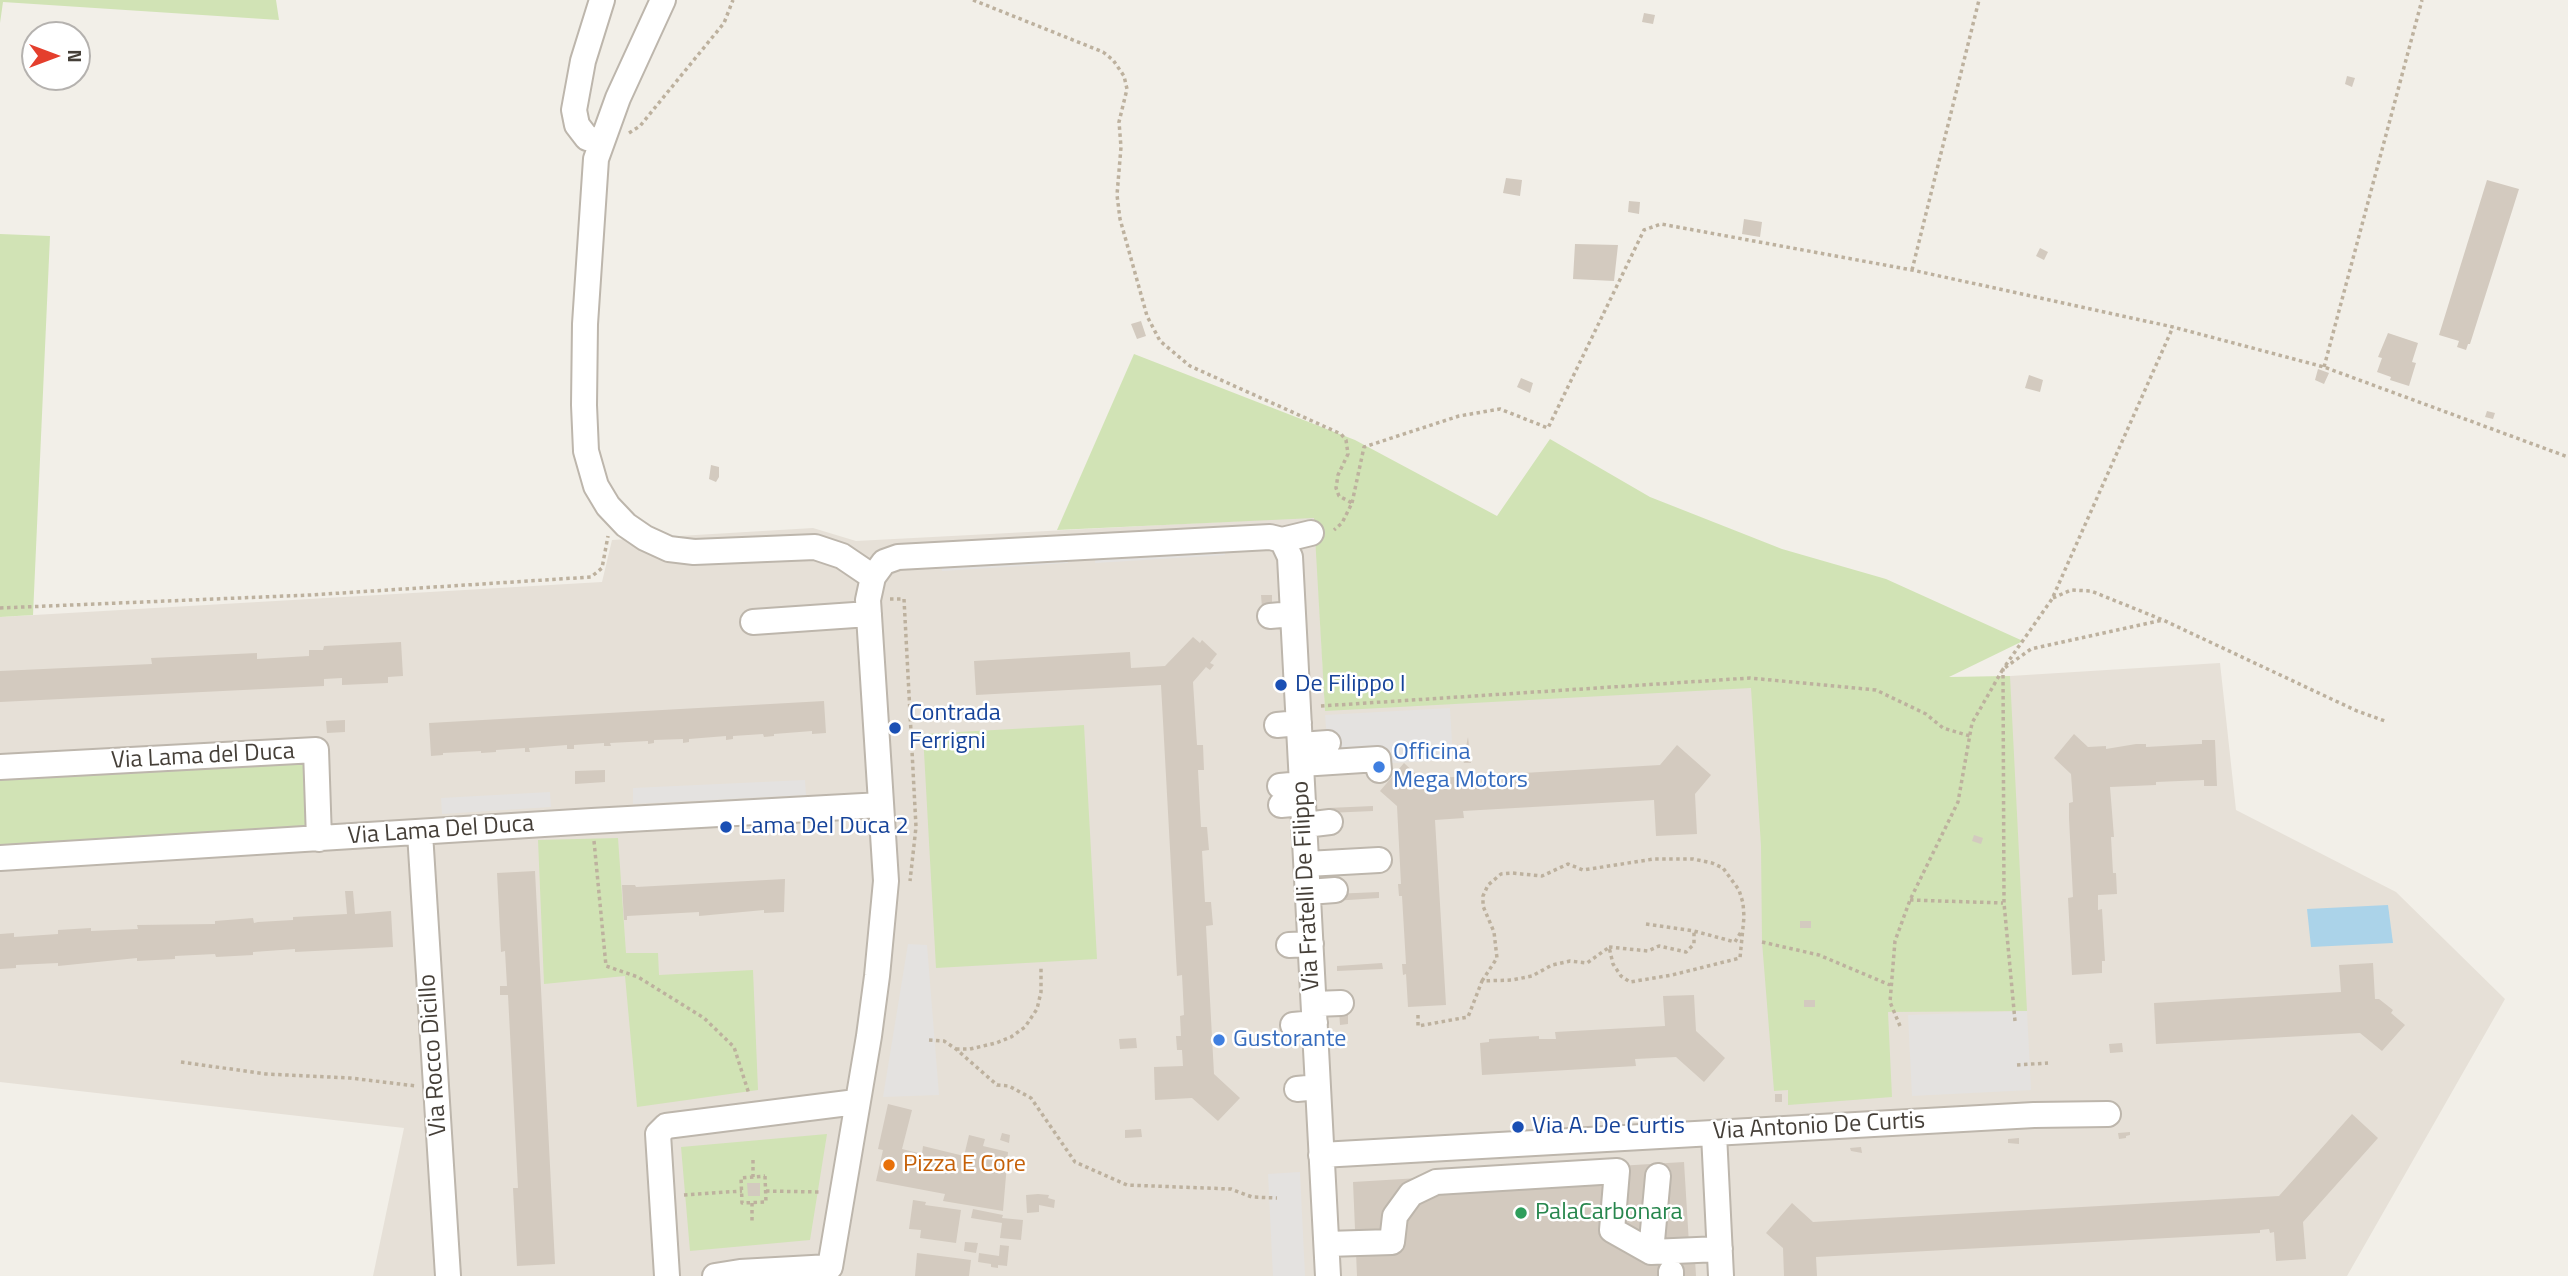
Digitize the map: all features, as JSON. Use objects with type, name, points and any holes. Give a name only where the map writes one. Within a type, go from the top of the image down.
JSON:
[{"type":"street","points":[[601,141],[587,138],[577,125],[574,110],[583,61],[602,0]]},
{"type":"street","points":[[663,0],[601,141],[593,180],[585,324],[584,417],[586,451],[596,486],[618,518],[645,538],[669,549],[694,552],[815,547],[842,556],[870,597]]},
{"type":"street","points":[[715,1276],[740,1272],[831,1271],[876,988],[886,881],[870,597],[884,562],[898,557],[1270,537],[1282,540],[1311,533]]},
{"type":"street","name":"Via Fratelli De Filippo","points":[[1282,540],[1290,557],[1282,615],[1294,767],[1307,864],[1308,892],[1300,952],[1307,1017],[1307,1088],[1321,1155],[1328,1276]]},
{"type":"street","points":[[753,622],[870,597]]},
{"type":"street","points":[[1294,767],[1328,743]]},
{"type":"street","name":"Via Lama del Duca","points":[[0,767],[316,750],[319,839]]},
{"type":"street","points":[[1294,767],[1378,760],[1379,770]]},
{"type":"street","points":[[1294,767],[1330,822]]},
{"type":"street","name":"Via Lama Del Duca","points":[[0,858],[881,805]]},
{"type":"street","name":"Via Rocco Dicillo","points":[[420,833],[448,1276]]},
{"type":"street","points":[[1307,864],[1379,860]]},
{"type":"street","points":[[1308,892],[1335,890]]},
{"type":"street","points":[[1307,1017],[1340,1003]]},
{"type":"street","points":[[667,1276],[658,1134],[666,1126],[856,1102]]},
{"type":"street","name":"Via Antonio De Curtis","points":[[1321,1155],[2034,1115],[2108,1114]]},
{"type":"street","points":[[1714,1134],[1721,1276]]},
{"type":"street","points":[[1326,1244],[1392,1242],[1395,1216],[1411,1194],[1436,1182],[1617,1171],[1612,1230],[1651,1252],[1720,1249]]},
{"type":"street","points":[[1651,1252],[1658,1176]]},
{"type":"path","points":[[601,141],[615,140],[640,126],[724,23],[733,0]]},
{"type":"path","points":[[973,0],[1103,52],[1114,60],[1128,89],[1119,122],[1121,147],[1117,195],[1120,219],[1147,316],[1160,341],[1190,366],[1341,433],[1346,440],[1348,454],[1338,475],[1336,488],[1339,496],[1352,503]]},
{"type":"path","points":[[1912,270],[1979,0]]},
{"type":"path","points":[[2324,366],[2422,0]]},
{"type":"path","points":[[1311,533],[1337,529],[1352,503],[1364,447],[1459,416],[1500,410],[1548,428],[1644,230],[1661,224],[1912,270],[2173,327],[2324,366],[2568,457]]},
{"type":"path","points":[[1900,1026],[1890,1002],[1889,985],[1895,941],[1910,900],[1958,802],[1972,723],[2003,669],[2052,599],[2173,327]]},
{"type":"path","points":[[0,608],[310,595],[592,577],[602,568],[608,536],[618,518]]},
{"type":"path","points":[[2052,599],[2071,590],[2091,590],[2164,620],[2357,711],[2385,721]]},
{"type":"path","points":[[870,597],[904,599],[916,828],[909,891]]},
{"type":"path","points":[[2003,669],[2031,649],[2164,620]]},
{"type":"path","points":[[2003,669],[2004,903],[2015,1021]]},
{"type":"path","points":[[1294,767],[1750,678],[1876,690],[1926,714],[1943,729],[1970,736]]},
{"type":"path","points":[[593,821],[607,966],[638,977],[704,1018],[734,1047],[757,1116]]},
{"type":"path","points":[[1418,1015],[1418,1026],[1468,1017],[1482,981],[1497,958],[1494,932],[1483,906],[1483,895],[1488,885],[1501,874],[1542,876],[1568,864],[1583,870],[1654,859],[1693,859],[1723,868],[1739,890],[1743,903],[1740,958],[1640,982],[1630,982],[1613,964],[1609,947]]},
{"type":"path","points":[[1910,900],[2004,903]]},
{"type":"path","points":[[1646,924],[1694,931],[1735,942],[1742,930]]},
{"type":"path","points":[[1482,981],[1532,976],[1552,965],[1570,961],[1587,963],[1609,947],[1648,951],[1659,946],[1686,953],[1694,944],[1694,931]]},
{"type":"path","points":[[1762,942],[1819,955],[1889,985]]},
{"type":"path","points":[[956,1049],[996,1043],[1025,1027],[1037,1009],[1041,992],[1041,968]]},
{"type":"path","points":[[929,1040],[944,1041],[997,1085],[1009,1086],[1031,1098],[1075,1162],[1128,1185],[1231,1189],[1252,1197],[1276,1198]]},
{"type":"path","points":[[181,1062],[266,1074],[350,1078],[436,1088]]},
{"type":"path","points":[[2017,1065],[2048,1063]]},
{"type":"path","points":[[753,1160],[753,1177]]},
{"type":"path","points":[[765,1177],[766,1202],[742,1203],[741,1191],[741,1178],[765,1177]]},
{"type":"path","points":[[662,1196],[741,1191]]},
{"type":"path","points":[[766,1191],[842,1192]]},
{"type":"path","points":[[752,1203],[752,1221]]},
{"type":"shaded area","points":[[1315,517],[1325,710],[1753,683],[2010,676],[2220,663],[2236,810],[2396,892],[2505,999],[2347,1276],[373,1276],[404,1128],[0,1082],[0,617],[602,582],[612,540],[813,528],[856,541]]},
{"type":"shaded area","points":[[1225,548],[1225,555],[1095,563],[1095,555]]},
{"type":"shaded area","points":[[1068,557],[1068,563],[942,571],[941,565]]},
{"type":"shaded area","points":[[1450,708],[1453,760],[1391,763],[1389,750],[1328,754],[1325,715]]},
{"type":"shaded area","points":[[805,780],[806,795],[633,804],[633,788]]},
{"type":"shaded area","points":[[550,792],[551,807],[442,814],[441,798]]},
{"type":"shaded area","points":[[908,944],[927,945],[939,1095],[883,1097]]},
{"type":"shaded area","points":[[2027,1011],[2031,1090],[1912,1096],[1908,1015]]},
{"type":"shaded area","points":[[1300,1172],[1305,1276],[1273,1276],[1268,1174]]},
{"type":"green space","points":[[0,0],[276,0],[279,20],[3,2],[0,23]]},
{"type":"green space","points":[[0,234],[50,236],[33,615],[0,617]]},
{"type":"green space","points":[[1134,354],[1355,440],[1497,516],[1550,439],[1650,497],[1782,549],[1886,579],[2023,641],[1949,677],[2010,676],[2027,1011],[1888,1012],[1892,1097],[1788,1105],[1788,1090],[1774,1091],[1762,942],[1761,846],[1751,688],[1325,711],[1314,518],[1057,530]]},
{"type":"green space","points":[[1084,725],[1097,959],[936,968],[923,734]]},
{"type":"green space","points":[[305,762],[309,828],[0,846],[0,780]]},
{"type":"green space","points":[[618,838],[626,953],[658,953],[659,975],[753,970],[758,1090],[637,1107],[625,976],[544,984],[538,840]]},
{"type":"green space","points":[[827,1134],[810,1240],[690,1251],[681,1147]]},
{"type":"water","points":[[2388,905],[2393,943],[2311,947],[2307,909]]},
{"type":"building","points":[[1644,13],[1655,15],[1653,24],[1642,22]]},
{"type":"building","points":[[2347,76],[2355,78],[2352,87],[2345,84]]},
{"type":"building","points":[[1506,178],[1522,180],[1520,196],[1503,193]]},
{"type":"building","points":[[2487,180],[2519,189],[2466,350],[2457,347],[2459,341],[2439,335]]},
{"type":"building","points":[[1629,201],[1640,202],[1639,214],[1628,212]]},
{"type":"building","points":[[1744,219],[1762,222],[1760,237],[1742,234]]},
{"type":"building","points":[[1575,244],[1618,245],[1614,281],[1573,279]]},
{"type":"building","points":[[2040,248],[2048,252],[2044,260],[2036,256]]},
{"type":"building","points":[[1141,321],[1146,336],[1137,339],[1131,324]]},
{"type":"building","points":[[2388,333],[2418,343],[2412,362],[2416,363],[2409,386],[2390,380],[2391,377],[2377,372],[2382,358],[2378,357]]},
{"type":"building","points":[[2318,369],[2329,373],[2324,384],[2315,380]]},
{"type":"building","points":[[2029,375],[2043,380],[2040,392],[2025,388]]},
{"type":"building","points":[[1521,378],[1533,383],[1530,393],[1517,387]]},
{"type":"building","points":[[2487,411],[2495,413],[2493,419],[2485,417]]},
{"type":"building","points":[[711,465],[719,467],[716,482],[709,479]]},
{"type":"building","points":[[1261,595],[1272,595],[1272,608],[1262,608]]},
{"type":"building","points":[[1193,637],[1200,643],[1202,640],[1217,654],[1210,663],[1214,665],[1210,670],[1206,667],[1193,682],[1197,745],[1203,745],[1204,770],[1198,770],[1201,827],[1207,827],[1209,850],[1202,851],[1205,902],[1211,902],[1213,925],[1206,926],[1214,1074],[1240,1098],[1218,1121],[1192,1098],[1155,1100],[1154,1067],[1183,1066],[1182,1050],[1177,1050],[1176,1036],[1181,1036],[1180,1016],[1184,1015],[1182,975],[1177,976],[1161,685],[976,695],[974,661],[1130,652],[1131,668],[1165,666]]},
{"type":"building","points":[[401,642],[403,676],[388,677],[388,683],[342,685],[342,678],[324,679],[324,686],[0,702],[0,671],[152,664],[151,658],[257,653],[257,659],[309,656],[309,650],[323,650],[324,646]]},
{"type":"building","points":[[824,701],[826,733],[812,734],[812,731],[764,737],[763,734],[733,736],[733,739],[726,740],[726,736],[689,739],[689,742],[683,743],[683,739],[654,740],[654,743],[648,744],[648,741],[610,743],[611,746],[604,746],[604,743],[574,745],[574,749],[567,749],[567,745],[529,748],[530,752],[525,752],[525,748],[431,756],[429,723]]},
{"type":"building","points":[[345,720],[345,732],[327,733],[326,721]]},
{"type":"building","points":[[2074,734],[2088,747],[2106,746],[2106,749],[2136,744],[2146,744],[2146,747],[2202,744],[2202,740],[2215,740],[2217,786],[2204,786],[2204,780],[2110,787],[2114,837],[2111,837],[2113,873],[2116,873],[2117,894],[2098,895],[2098,910],[2102,909],[2105,961],[2102,961],[2102,973],[2072,975],[2068,898],[2073,897],[2069,818],[2069,803],[2073,802],[2071,774],[2054,758]]},
{"type":"building","points":[[1468,737],[1471,763],[1464,763],[1463,761]]},
{"type":"building","points":[[1677,745],[1711,775],[1695,794],[1697,834],[1656,836],[1654,800],[1463,811],[1464,818],[1435,820],[1446,1005],[1408,1007],[1406,974],[1403,975],[1402,964],[1406,964],[1402,896],[1399,896],[1398,884],[1401,884],[1397,806],[1380,791],[1404,763],[1421,779],[1660,765]]},
{"type":"building","points":[[605,770],[605,782],[575,784],[575,771]]},
{"type":"building","points":[[1373,806],[1373,811],[1328,813],[1328,808]]},
{"type":"building","points":[[1974,835],[1983,838],[1981,844],[1972,841]]},
{"type":"building","points":[[535,871],[555,1264],[517,1266],[513,1188],[518,1188],[508,995],[500,995],[500,986],[507,986],[505,951],[501,952],[497,873]]},
{"type":"building","points":[[785,879],[784,912],[764,913],[764,910],[699,916],[699,912],[627,916],[627,920],[624,920],[622,885],[636,887]]},
{"type":"building","points":[[345,891],[353,891],[355,914],[391,911],[393,947],[295,952],[295,949],[253,952],[253,955],[175,956],[175,959],[137,961],[137,958],[58,966],[58,963],[16,965],[16,968],[0,969],[0,934],[14,933],[14,937],[58,934],[58,930],[138,929],[137,925],[215,924],[215,921],[253,918],[254,923],[293,920],[293,917],[347,914]]},
{"type":"building","points":[[1379,892],[1379,898],[1333,901],[1332,894]]},
{"type":"building","points":[[1800,921],[1811,921],[1811,928],[1800,928]]},
{"type":"building","points":[[1382,963],[1383,969],[1337,971],[1337,966]]},
{"type":"building","points":[[2373,963],[2375,999],[2393,1010],[2391,1013],[2405,1025],[2382,1051],[2360,1033],[2156,1044],[2154,1003],[2341,992],[2339,965]]},
{"type":"building","points":[[1694,995],[1696,1031],[1725,1058],[1704,1082],[1676,1057],[1635,1059],[1636,1066],[1482,1075],[1480,1043],[1489,1042],[1489,1039],[1539,1036],[1539,1039],[1556,1039],[1555,1032],[1665,1026],[1663,996]]},
{"type":"building","points":[[1804,1000],[1815,1000],[1815,1007],[1804,1007]]},
{"type":"building","points":[[1339,1010],[1348,1010],[1348,1024],[1340,1025]]},
{"type":"building","points":[[1136,1038],[1137,1048],[1120,1049],[1119,1039]]},
{"type":"building","points":[[2122,1043],[2123,1052],[2110,1053],[2109,1044]]},
{"type":"building","points":[[1775,1094],[1782,1094],[1782,1102],[1775,1102]]},
{"type":"building","points":[[888,1104],[912,1110],[902,1149],[922,1154],[923,1146],[964,1156],[969,1135],[985,1139],[983,1146],[1008,1152],[1003,1211],[943,1201],[945,1194],[876,1181],[883,1150],[878,1149]]},
{"type":"building","points":[[2352,1114],[2378,1138],[2303,1222],[2306,1259],[2276,1261],[2274,1232],[2270,1233],[2269,1229],[2260,1230],[2260,1233],[1816,1257],[1817,1276],[1784,1276],[1783,1248],[1766,1233],[1792,1203],[1813,1222],[2279,1196]]},
{"type":"building","points":[[1141,1129],[1142,1137],[1125,1138],[1125,1130]]},
{"type":"building","points":[[2130,1132],[2126,1138],[2119,1139],[2118,1133]]},
{"type":"building","points":[[1002,1133],[1010,1135],[1009,1143],[1000,1140]]},
{"type":"building","points":[[2019,1138],[2019,1144],[2008,1143],[2008,1139]]},
{"type":"building","points":[[1861,1147],[1862,1153],[1851,1151],[1850,1148]]},
{"type":"building","name":"PalaCarbonara","points":[[1684,1162],[1689,1244],[1695,1259],[1696,1276],[1357,1276],[1353,1182]]},
{"type":"building","points":[[747,1183],[760,1183],[760,1196],[748,1196]]},
{"type":"building","points":[[1026,1195],[1049,1195],[1048,1198],[1055,1200],[1054,1208],[1039,1205],[1039,1212],[1027,1213]]},
{"type":"building","points":[[913,1200],[926,1202],[925,1205],[961,1210],[956,1243],[920,1238],[921,1230],[909,1229]]},
{"type":"building","points":[[973,1209],[1003,1215],[1002,1218],[1023,1220],[1021,1240],[1000,1238],[1002,1223],[971,1218]]},
{"type":"building","points":[[965,1242],[978,1243],[976,1253],[964,1251]]},
{"type":"building","points":[[1000,1245],[1009,1246],[1007,1266],[998,1265],[998,1268],[978,1262],[979,1253],[999,1256]]},
{"type":"building","points":[[917,1253],[971,1260],[969,1276],[915,1276]]},
{"type":"place","name":"De Filippo I","points":[[1281,685]]},
{"type":"place","name":"Contrada Ferrigni","points":[[895,728]]},
{"type":"place","name":"Officina Mega Motors","points":[[1379,767]]},
{"type":"place","name":"Lama Del Duca 2","points":[[726,827]]},
{"type":"place","name":"Gustorante","points":[[1219,1040]]},
{"type":"place","name":"Via A. De Curtis","points":[[1518,1127]]},
{"type":"place","name":"Pizza E Core","points":[[889,1165]]},
{"type":"place","name":"PalaCarbonara","points":[[1521,1213]]}]
